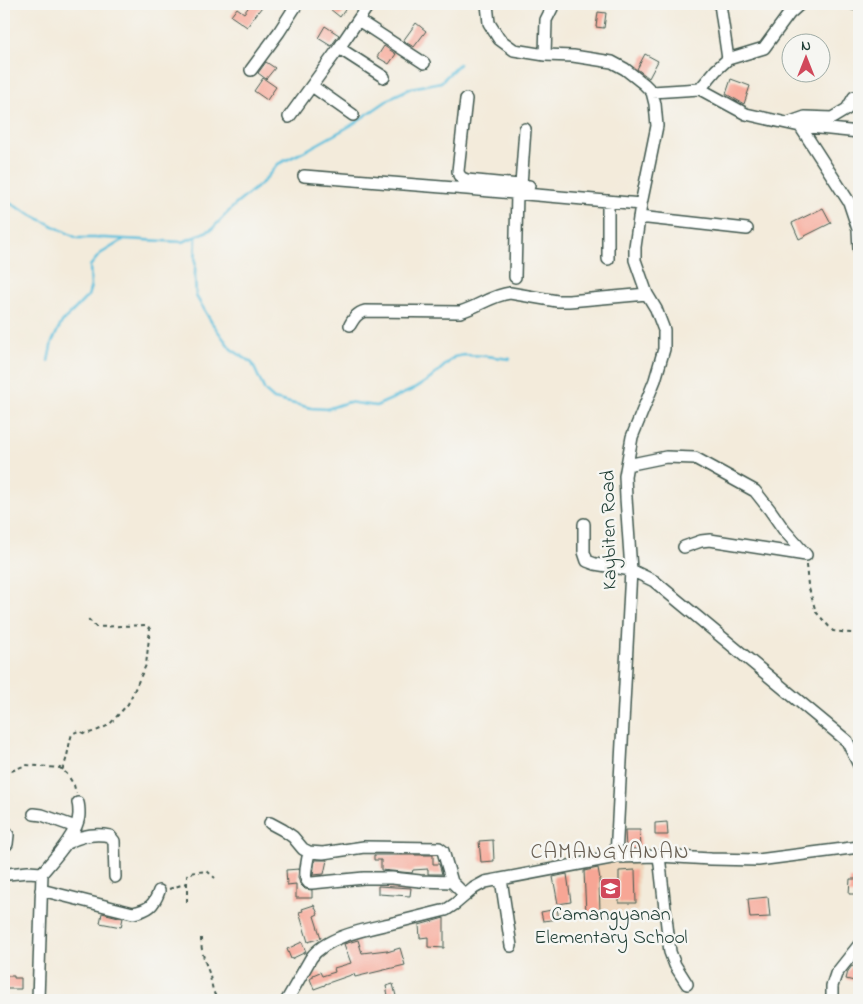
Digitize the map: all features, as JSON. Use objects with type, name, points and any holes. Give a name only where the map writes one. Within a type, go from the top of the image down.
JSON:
[{"type":"street","points":[[252,70],[297,4]]},
{"type":"street","points":[[289,117],[369,4]]},
{"type":"street","points":[[487,4],[489,23],[499,39],[514,50],[612,62],[625,69],[652,92],[700,89],[746,114],[800,126],[859,132]]},
{"type":"street","points":[[545,55],[546,20],[554,4]]},
{"type":"street","points":[[720,4],[728,59]]},
{"type":"street","points":[[700,89],[728,59],[764,48],[790,9],[800,4]]},
{"type":"street","points":[[854,4],[859,5]]},
{"type":"street","points":[[358,20],[424,63]]},
{"type":"street","points":[[339,48],[384,77]]},
{"type":"street","points":[[312,86],[353,115]]},
{"type":"street","name":"Kaybiten Road","points":[[616,857],[631,570],[625,476],[632,437],[655,380],[664,349],[664,330],[656,309],[647,294],[635,260],[634,247],[657,126],[652,92]]},
{"type":"street","points":[[788,124],[805,117],[832,118],[847,109],[854,97]]},
{"type":"street","points":[[466,99],[458,171],[462,178],[519,189],[608,201],[642,201]]},
{"type":"street","points":[[800,126],[849,202],[858,230],[859,249]]},
{"type":"street","points":[[515,277],[519,189],[525,129]]},
{"type":"street","points":[[304,176],[618,194],[642,201]]},
{"type":"street","points":[[608,201],[608,259]]},
{"type":"street","points":[[639,217],[747,229]]},
{"type":"street","points":[[350,325],[360,312],[460,312],[466,311],[496,296],[510,293],[558,301],[647,294]]},
{"type":"street","points":[[627,466],[666,457],[695,458],[755,491],[784,530],[806,555]]},
{"type":"street","points":[[584,524],[584,552],[587,561],[631,570],[654,581],[847,741],[859,765]]},
{"type":"street","points":[[684,547],[710,540],[806,555]]},
{"type":"street","points":[[38,1000],[42,873],[67,843],[80,816],[78,802]]},
{"type":"street","points":[[34,814],[70,825],[74,829]]},
{"type":"street","points":[[270,823],[284,830],[303,849],[309,852],[323,853],[364,847],[439,848],[443,851],[452,882],[465,895]]},
{"type":"street","points":[[67,843],[87,836],[110,836],[114,841],[115,877]]},
{"type":"street","points":[[287,1000],[311,958],[321,948],[342,937],[358,932],[446,910],[474,888],[485,882],[616,857],[659,856],[758,860],[859,847]]},
{"type":"street","points":[[309,852],[306,880],[312,883],[364,878],[452,882]]},
{"type":"street","points":[[659,856],[670,952],[674,965],[688,984]]},
{"type":"street","points":[[8,874],[42,873]]},
{"type":"street","points":[[501,879],[511,946]]},
{"type":"street","points":[[41,890],[133,913],[144,911],[155,902],[159,891]]},
{"type":"street","points":[[832,1000],[832,986],[836,974],[859,945]]},
{"type":"path","points":[[806,555],[808,585],[816,612],[833,631],[859,634]]},
{"type":"path","points":[[62,770],[65,765],[72,734],[78,731],[86,734],[109,725],[128,704],[146,665],[150,629],[147,625],[96,627],[87,618]]},
{"type":"path","points":[[4,774],[26,765],[60,768],[67,774],[74,785],[78,802]]},
{"type":"path","points":[[187,902],[189,873],[207,871],[215,878]]},
{"type":"path","points":[[159,891],[188,883]]},
{"type":"path","points":[[201,938],[201,948],[212,988],[218,1000]]},
{"type":"shaded area","name":"Camangyanan Elementary School","points":[[638,859],[638,911],[586,914],[582,867]]},
{"type":"building","points":[[251,4],[264,4],[247,27],[231,16],[237,8],[244,13]]},
{"type":"building","points":[[333,4],[349,4],[340,17],[330,9]]},
{"type":"building","points":[[598,12],[606,13],[604,28],[596,27]]},
{"type":"building","points":[[416,23],[426,31],[414,47],[403,41]]},
{"type":"building","points":[[325,26],[339,35],[331,46],[318,38]]},
{"type":"building","points":[[384,46],[396,54],[389,64],[377,57]]},
{"type":"building","points":[[645,54],[658,61],[649,78],[637,69]]},
{"type":"building","points":[[266,62],[275,68],[266,79],[258,73]]},
{"type":"building","points":[[263,78],[276,87],[267,100],[254,91]]},
{"type":"building","points":[[731,79],[750,86],[744,104],[726,94]]},
{"type":"building","points":[[823,208],[831,223],[799,239],[792,223]]},
{"type":"building","points":[[667,822],[668,835],[655,835],[655,823]]},
{"type":"building","points":[[625,830],[640,830],[641,849],[626,849]]},
{"type":"building","points":[[493,840],[494,861],[481,862],[479,841]]},
{"type":"building","points":[[374,855],[433,855],[433,864],[439,864],[442,874],[428,874],[428,869],[413,870],[412,873],[381,870],[381,860],[374,860]]},
{"type":"building","points":[[315,860],[327,860],[324,874],[313,875]]},
{"type":"building","points":[[598,868],[600,912],[586,913],[584,871]]},
{"type":"building","points":[[299,869],[298,877],[300,884],[305,889],[312,890],[312,898],[296,898],[296,884],[287,885],[286,870]]},
{"type":"building","points":[[635,870],[636,903],[619,903],[619,871]]},
{"type":"building","points":[[567,874],[571,902],[558,904],[553,877]]},
{"type":"building","points":[[850,879],[859,879],[859,894],[849,894]]},
{"type":"building","points":[[378,886],[411,888],[410,896],[378,894]]},
{"type":"building","points":[[768,897],[770,917],[750,918],[748,899]]},
{"type":"building","points":[[314,905],[318,914],[314,916],[321,938],[308,942],[299,912]]},
{"type":"building","points":[[557,909],[559,919],[543,921],[541,912]]},
{"type":"building","points":[[102,913],[123,918],[121,927],[100,923]]},
{"type":"building","points":[[444,918],[444,948],[428,947],[428,937],[420,938],[419,925]]},
{"type":"building","points":[[358,940],[362,953],[387,950],[387,952],[400,948],[405,965],[355,977],[354,974],[314,989],[310,979],[313,975],[320,972],[322,976],[335,972],[334,968],[351,963],[344,944]]},
{"type":"building","points":[[302,942],[306,952],[291,959],[287,949]]},
{"type":"building","points":[[852,966],[858,968],[854,981],[846,979],[848,971]]},
{"type":"building","points":[[4,976],[21,978],[21,989],[4,989]]},
{"type":"building","points":[[393,984],[397,1000],[389,1000],[386,986]]},
{"type":"waterway","points":[[4,200],[77,238],[183,242],[212,229],[235,205],[263,182],[278,164],[350,126],[394,96],[411,88],[441,82],[459,64]]},
{"type":"waterway","points":[[196,236],[196,296],[212,323],[231,349],[252,363],[265,391],[274,399],[311,408],[327,409],[348,402],[376,406],[414,389],[430,379],[454,357],[464,355],[510,359]]},
{"type":"waterway","points":[[48,361],[52,342],[62,322],[88,296],[91,286],[90,266],[100,254],[123,240]]},
{"type":"place","name":"Camangyanan Elementary School","points":[[611,889]]},
{"type":"district","name":"CAMANGYANAN","points":[[610,853]]}]
